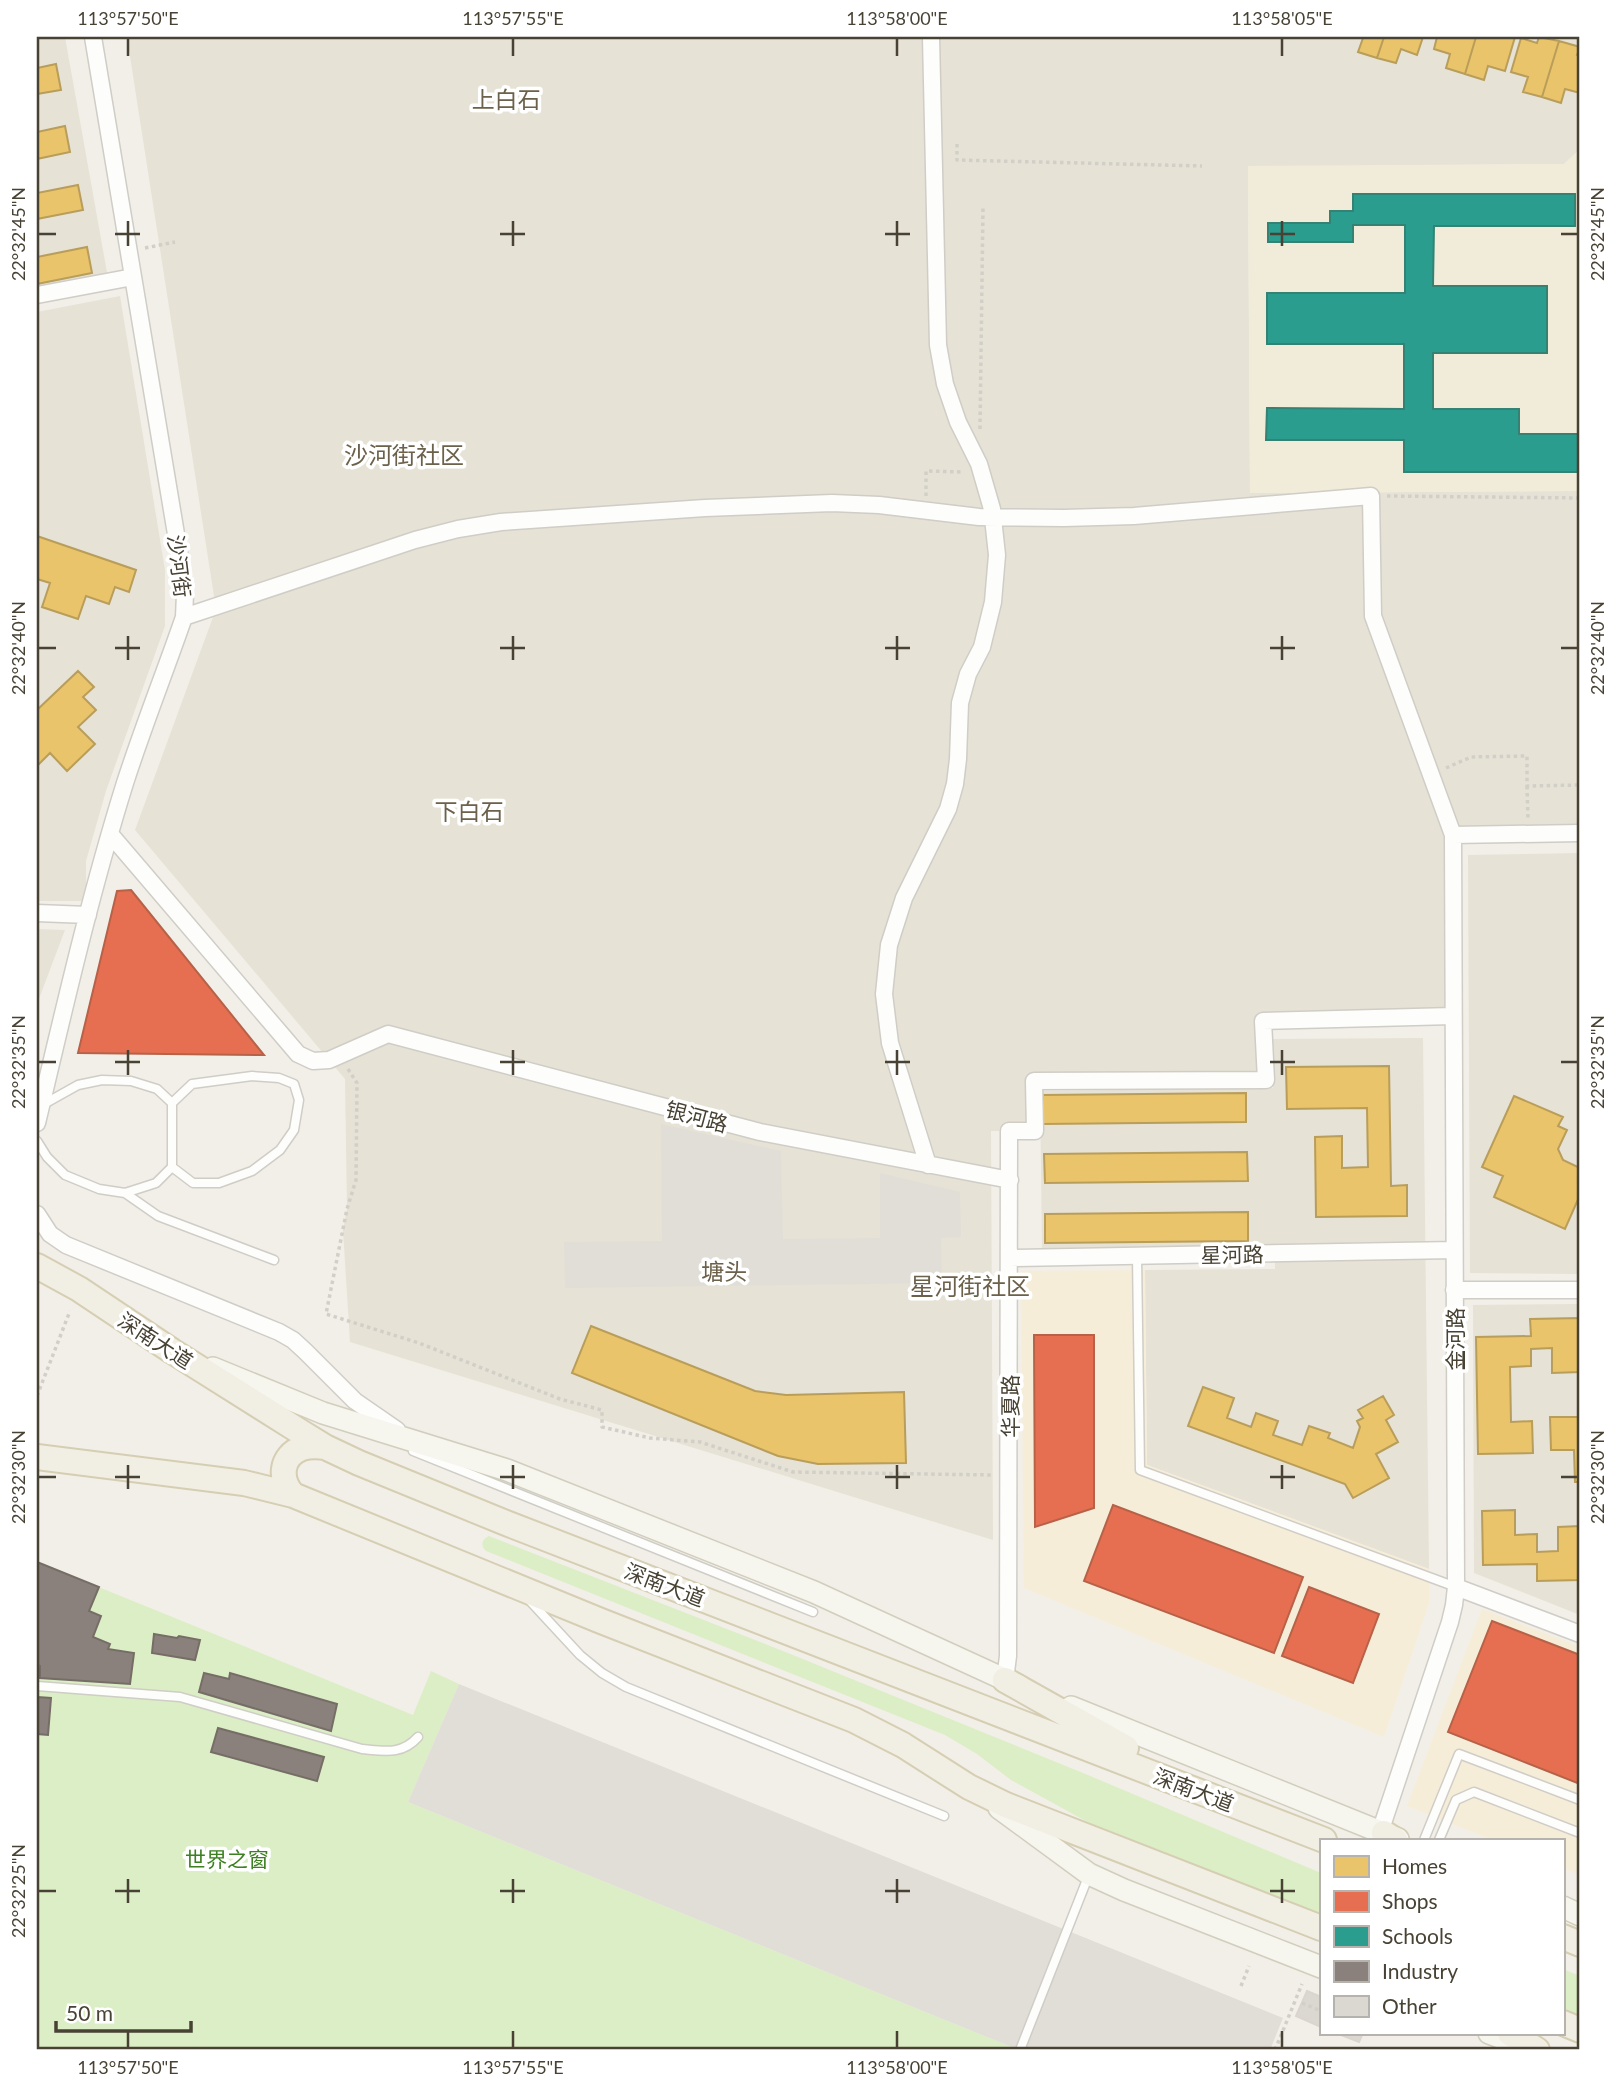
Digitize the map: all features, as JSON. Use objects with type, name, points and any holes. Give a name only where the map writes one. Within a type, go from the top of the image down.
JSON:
[{"type":"main road","name":"深南大道","points":[[37,1266],[79,1289],[325,1447],[359,1463],[506,1523],[1321,1839]]},
{"type":"main road","points":[[172,1351],[323,1413],[507,1470],[814,1592],[1005,1680],[1390,1836]]},
{"type":"main road","points":[[293,1495],[284,1481],[283,1472],[289,1457],[303,1448],[325,1447]]},
{"type":"main road","points":[[37,1457],[233,1482],[293,1495],[854,1720],[903,1745],[969,1787],[1089,1874],[1170,1909],[1320,1967]]},
{"type":"main road","points":[[1005,1680],[1100,1735],[1235,1805]]},
{"type":"main road","points":[[969,1787],[1006,1805],[1320,1928]]},
{"type":"main road","points":[[1494,2035],[1535,2050]]},
{"type":"main road","points":[[1513,2035],[1535,2050]]},
{"type":"street","name":"沙河街","points":[[37,1123],[110,834],[184,617],[185,594],[179,552],[93,37]]},
{"type":"street","points":[[928,1165],[890,1043],[884,994],[889,945],[904,898],[948,809],[955,784],[960,703],[968,674],[982,647],[993,602],[997,555],[993,516],[979,464],[958,422],[945,384],[938,345],[931,37]]},
{"type":"street","points":[[37,295],[133,277]]},
{"type":"street","points":[[184,617],[415,540],[501,522],[784,503],[843,503],[979,517],[1134,516],[1371,496]]},
{"type":"street","name":"金河路","points":[[1371,496],[1373,616],[1453,835],[1456,1587],[1450,1622],[1390,1836]]},
{"type":"street","points":[[1453,835],[1580,833]]},
{"type":"street","points":[[110,834],[298,1054],[313,1061],[329,1060],[340,1055]]},
{"type":"street","points":[[37,913],[88,915]]},
{"type":"street","name":"华夏路","points":[[1005,1680],[1008,1656],[1009,1132],[1035,1131],[1034,1081],[1266,1080],[1263,1021],[1454,1016]]},
{"type":"street","name":"银河路","points":[[340,1055],[388,1034],[760,1132],[1010,1180]]},
{"type":"street","points":[[37,1214],[50,1234],[66,1245],[293,1340],[355,1401],[382,1421],[422,1444]]},
{"type":"street","name":"星河路","points":[[1010,1258],[1454,1250]]},
{"type":"street","points":[[1454,1290],[1580,1290]]},
{"type":"street","points":[[1456,1587],[1580,1634]]},
{"type":"lane","points":[[172,1103],[192,1084],[252,1076],[279,1078],[294,1084],[299,1100],[294,1130],[280,1150],[252,1171],[219,1183],[193,1183],[172,1167]]},
{"type":"lane","points":[[41,1105],[78,1085],[102,1080],[131,1081],[157,1088],[172,1103],[172,1167],[156,1183],[125,1193]]},
{"type":"lane","points":[[37,1141],[47,1157],[65,1175],[99,1189],[125,1193],[158,1216],[274,1260]]},
{"type":"lane","points":[[1137,1256],[1140,1470],[1456,1587]]},
{"type":"lane","points":[[323,1413],[813,1612]]},
{"type":"lane","points":[[516,1586],[580,1655],[602,1673],[626,1687],[944,1816]]},
{"type":"lane","points":[[37,1686],[180,1696],[362,1749],[399,1750],[410,1746],[418,1737]]},
{"type":"lane","points":[[1424,1839],[1459,1754],[1580,1800]]},
{"type":"lane","points":[[1439,1839],[1456,1800],[1474,1792],[1580,1833]]},
{"type":"lane","points":[[1020,2050],[1089,1874]]},
{"type":"path","points":[[957,144],[957,160],[1202,166]]},
{"type":"path","points":[[980,406],[983,207]]},
{"type":"path","points":[[129,251],[175,242]]},
{"type":"path","points":[[926,510],[926,471],[966,472]]},
{"type":"path","points":[[1371,496],[1580,498]]},
{"type":"path","points":[[1431,774],[1471,757],[1527,756],[1528,834]]},
{"type":"path","points":[[1527,786],[1580,785]]},
{"type":"path","points":[[340,1055],[358,1083],[356,1180],[326,1314],[419,1343],[560,1399],[603,1410],[603,1427],[614,1430],[650,1438],[700,1442],[793,1472],[1008,1475]]},
{"type":"path","points":[[37,1396],[69,1311]]},
{"type":"path","points":[[1241,1986],[1249,1966]]},
{"type":"path","points":[[1275,2050],[1302,1984]]},
{"type":"path","points":[[1302,2003],[1320,2011]]},
{"type":"shaded area","points":[[37,37],[65,37],[108,278],[37,291]]},
{"type":"shaded area","points":[[127,37],[1580,37],[1580,149],[1564,164],[1248,167],[1250,493],[1580,491],[1580,833],[1453,835],[1453,1016],[1263,1021],[1266,1080],[1035,1081],[1035,1131],[991,1131],[993,1540],[350,1342],[343,1230],[347,1209],[345,1079],[135,830],[216,609]]},
{"type":"shaded area","points":[[1580,149],[1580,491],[1250,493],[1248,166],[1564,164]]},
{"type":"shaded area","points":[[120,296],[165,570],[165,626],[106,791],[86,861],[86,901],[37,901],[37,312]]},
{"type":"shaded area","points":[[1580,853],[1580,1274],[1470,1273],[1468,855]]},
{"type":"shaded area","points":[[37,929],[65,930],[37,1004]]},
{"type":"shaded area","points":[[1423,1038],[1429,1569],[1147,1465],[1145,1270],[1275,1269],[1275,1246],[1042,1248],[1040,1091],[1273,1088],[1273,1039]]},
{"type":"shaded area","points":[[661,1124],[781,1151],[783,1239],[880,1238],[880,1173],[960,1192],[961,1237],[941,1238],[942,1283],[565,1288],[564,1242],[662,1241]]},
{"type":"shaded area","points":[[1145,1270],[1147,1465],[1429,1569],[1429,1603],[1384,1737],[1024,1588],[1021,1271]]},
{"type":"shaded area","points":[[1580,1304],[1580,1615],[1474,1573],[1473,1305]]},
{"type":"shaded area","points":[[1482,1609],[1580,1647],[1580,1875],[1564,1868],[1564,1839],[1490,1839],[1407,1806]]},
{"type":"shaded area","points":[[459,1684],[1283,2018],[1270,2050],[1019,2050],[408,1802]]},
{"type":"green space","points":[[489,1536],[783,1651],[1320,1873],[1320,1919],[1115,1837],[1011,1780],[977,1754],[945,1735],[486,1551],[483,1547]]},
{"type":"green space","name":"世界之窗","points":[[37,1562],[413,1715],[431,1671],[459,1684],[408,1802],[1019,2050],[37,2050]]},
{"type":"green space","points":[[1564,1969],[1580,1976],[1580,2021],[1564,2015]]},
{"type":"building: Homes","points":[[1358,37],[1384,37],[1377,58],[1358,52],[1363,38]]},
{"type":"building: Homes","points":[[1384,37],[1423,37],[1417,55],[1401,49],[1396,63],[1377,58]]},
{"type":"building: Homes","points":[[1437,37],[1476,37],[1465,74],[1446,68],[1450,54],[1434,49]]},
{"type":"building: Homes","points":[[1476,37],[1515,37],[1505,71],[1488,66],[1484,80],[1465,74]]},
{"type":"building: Homes","points":[[1539,37],[1559,41],[1542,97],[1523,92],[1528,77],[1511,72],[1521,38],[1537,43]]},
{"type":"building: Homes","points":[[1559,41],[1580,47],[1577,55],[1580,56],[1580,93],[1565,89],[1561,103],[1542,97]]},
{"type":"building: Homes","points":[[56,64],[61,90],[37,94],[37,68]]},
{"type":"building: Homes","points":[[65,126],[70,152],[37,159],[37,132]]},
{"type":"building: Homes","points":[[78,185],[83,210],[37,219],[37,193]]},
{"type":"building: Homes","points":[[87,247],[92,273],[37,284],[37,257]]},
{"type":"building: Homes","points":[[37,536],[136,570],[129,592],[115,587],[109,604],[86,596],[78,619],[42,607],[50,583],[37,579]]},
{"type":"building: Homes","points":[[78,671],[94,687],[83,697],[96,710],[78,727],[95,744],[67,771],[50,753],[37,766],[37,710]]},
{"type":"building: Homes","points":[[1389,1066],[1391,1186],[1407,1185],[1407,1216],[1316,1217],[1315,1137],[1342,1136],[1342,1168],[1368,1167],[1367,1108],[1287,1109],[1286,1067]]},
{"type":"building: Homes","points":[[1246,1093],[1246,1122],[1043,1124],[1043,1095]]},
{"type":"building: Homes","points":[[1514,1096],[1563,1117],[1558,1126],[1567,1130],[1558,1149],[1563,1160],[1580,1168],[1580,1195],[1565,1229],[1494,1197],[1503,1176],[1482,1167]]},
{"type":"building: Homes","points":[[1247,1152],[1248,1181],[1045,1183],[1044,1154]]},
{"type":"building: Homes","points":[[1248,1212],[1248,1241],[1045,1243],[1045,1214]]},
{"type":"building: Homes","points":[[1580,1318],[1580,1372],[1552,1373],[1552,1348],[1531,1349],[1531,1366],[1510,1367],[1511,1422],[1532,1421],[1533,1453],[1478,1454],[1476,1337],[1531,1336],[1530,1319]]},
{"type":"building: Homes","points":[[591,1326],[755,1391],[786,1395],[904,1392],[906,1463],[818,1464],[778,1456],[572,1373]]},
{"type":"building: Homes","points":[[1203,1387],[1234,1398],[1227,1418],[1251,1427],[1256,1413],[1278,1421],[1273,1435],[1302,1445],[1309,1426],[1330,1433],[1328,1438],[1353,1448],[1360,1427],[1357,1421],[1363,1418],[1358,1410],[1383,1396],[1394,1415],[1386,1420],[1398,1442],[1376,1454],[1389,1478],[1353,1498],[1345,1484],[1188,1426]]},
{"type":"building: Homes","points":[[1550,1417],[1580,1417],[1580,1482],[1575,1482],[1574,1450],[1551,1450]]},
{"type":"building: Homes","points":[[1515,1510],[1515,1535],[1537,1534],[1537,1552],[1558,1551],[1558,1527],[1580,1526],[1580,1580],[1537,1581],[1537,1564],[1483,1565],[1482,1511]]},
{"type":"building: Shops","points":[[131,890],[264,1055],[78,1053],[117,891]]},
{"type":"building: Shops","points":[[1034,1335],[1094,1335],[1094,1508],[1035,1527]]},
{"type":"building: Shops","points":[[1113,1505],[1303,1577],[1274,1653],[1084,1581]]},
{"type":"building: Shops","points":[[1309,1587],[1379,1614],[1353,1683],[1282,1656]]},
{"type":"building: Shops","points":[[1492,1621],[1580,1655],[1580,1784],[1448,1732]]},
{"type":"building: Schools","points":[[1353,194],[1575,194],[1575,226],[1434,226],[1433,286],[1547,286],[1547,353],[1433,353],[1433,409],[1519,409],[1519,434],[1580,434],[1580,472],[1404,472],[1404,440],[1266,440],[1267,408],[1404,409],[1404,344],[1267,344],[1267,293],[1405,293],[1405,225],[1353,225],[1353,242],[1268,242],[1268,223],[1330,223],[1330,211],[1353,211]]},
{"type":"building: Industry","points":[[37,1562],[99,1587],[89,1611],[101,1616],[93,1637],[110,1644],[108,1649],[134,1653],[130,1684],[40,1678],[40,1666],[37,1665]]},
{"type":"building: Industry","points":[[154,1634],[200,1640],[195,1660],[152,1653]]},
{"type":"building: Industry","points":[[204,1673],[229,1679],[230,1673],[337,1704],[331,1731],[199,1692]]},
{"type":"building: Industry","points":[[37,1697],[51,1698],[48,1735],[37,1734]]},
{"type":"building: Industry","points":[[218,1728],[324,1757],[317,1781],[211,1752]]},
{"type":"building: Other","points":[[1307,1991],[1320,1997],[1320,2027],[1296,2016]]},
{"type":"building: Other","points":[[1341,2035],[1362,2035],[1359,2042]]},
{"type":"district","name":"上白石","points":[[506,99]]},
{"type":"district","name":"沙河街社区","points":[[404,454]]},
{"type":"district","name":"下白石","points":[[469,811]]},
{"type":"district","name":"塘头","points":[[724,1271]]},
{"type":"district","name":"星河街社区","points":[[970,1285]]}]
